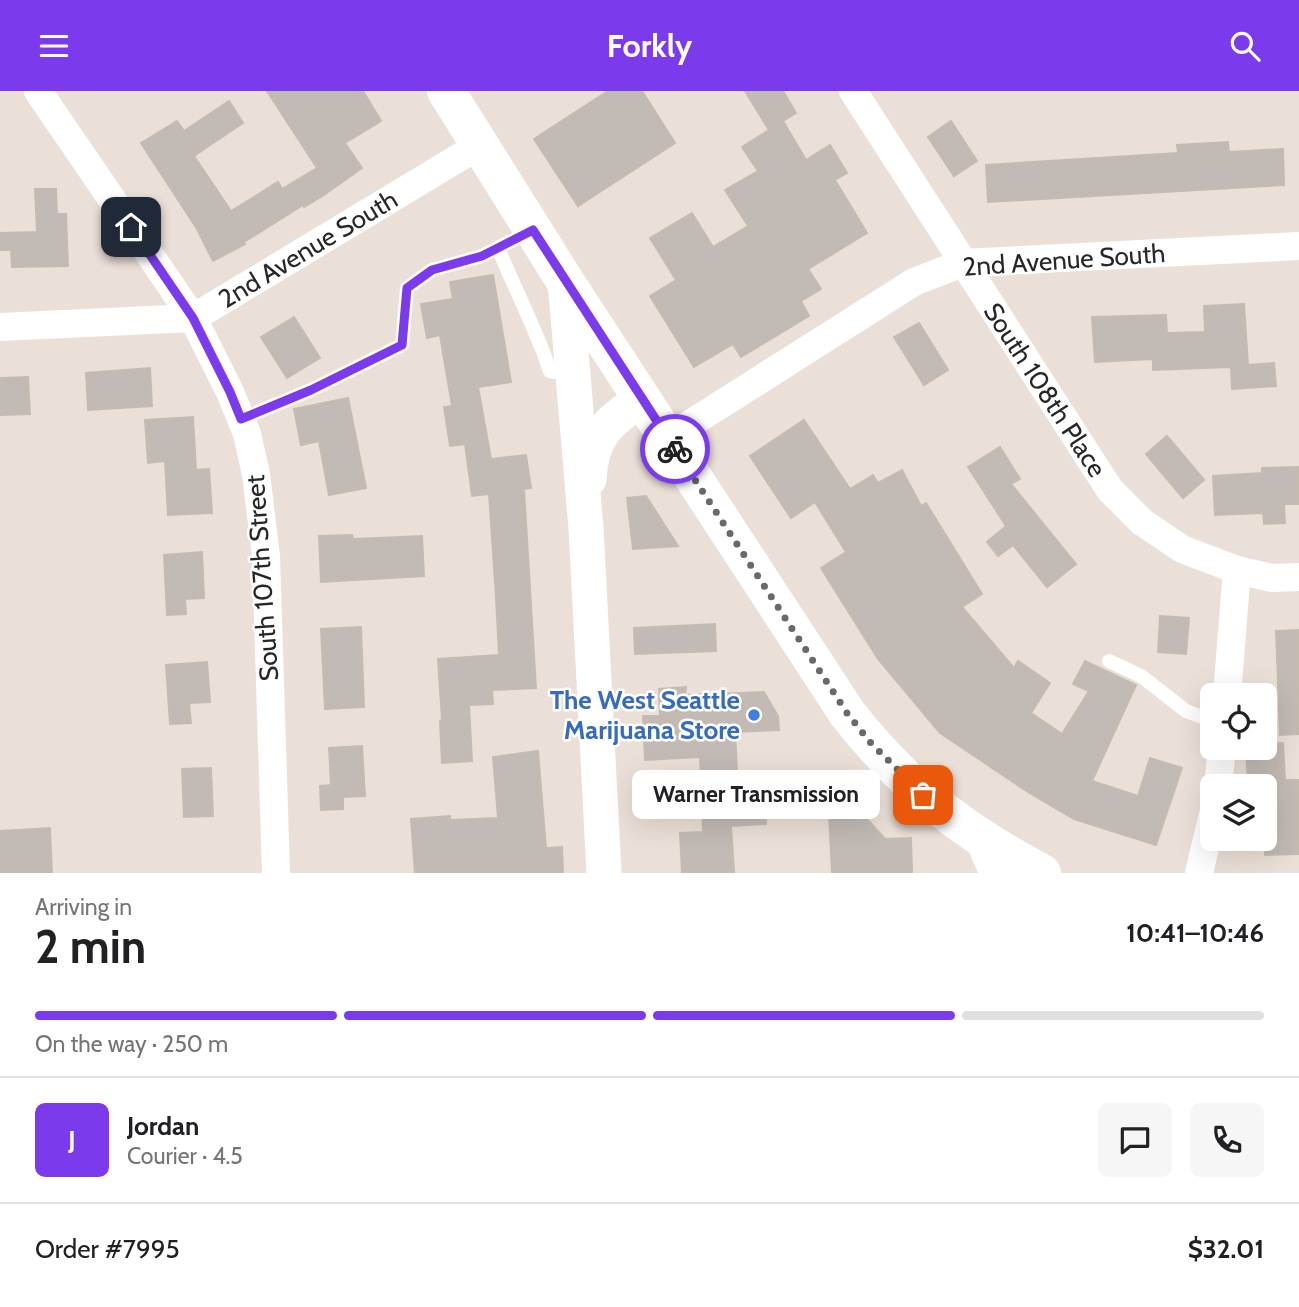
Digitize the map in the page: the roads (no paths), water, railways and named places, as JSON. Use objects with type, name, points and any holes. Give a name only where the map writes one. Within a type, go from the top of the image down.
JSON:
[{"type":"main road","points":[[446,91],[565,281],[847,713],[895,770],[952,819],[990,857],[1042,873]]},
{"type":"street","name":"South 107th Street","points":[[38,91],[193,318],[230,392],[247,434],[256,474],[266,556],[276,873]]},
{"type":"street","name":"South 108th Place","points":[[853,91],[1110,490],[1142,522],[1182,549],[1237,569],[1272,578],[1299,576]]},
{"type":"street","name":"2nd Avenue South","points":[[0,327],[193,318],[480,145]]},
{"type":"street","name":"2nd Avenue South","points":[[667,439],[914,282],[963,263],[1299,246]]},
{"type":"street","points":[[565,281],[586,527],[604,873]]},
{"type":"street","points":[[586,527],[590,463],[598,439],[623,411],[643,400]]},
{"type":"street","points":[[1228,683],[1237,569]]},
{"type":"street","points":[[1199,873],[1204,851]]},
{"type":"lane","points":[[241,419],[311,390],[402,345],[407,288],[432,270],[482,256],[533,230]]},
{"type":"lane","points":[[498,248],[519,301],[539,338],[550,371],[573,374]]},
{"type":"lane","points":[[1109,660],[1141,676],[1186,711],[1200,716]]},
{"type":"place","name":"The West Seattle Marijuana Store","points":[[754,715]]},
{"type":"place","name":"Warner Transmission","points":[[923,795]]}]
